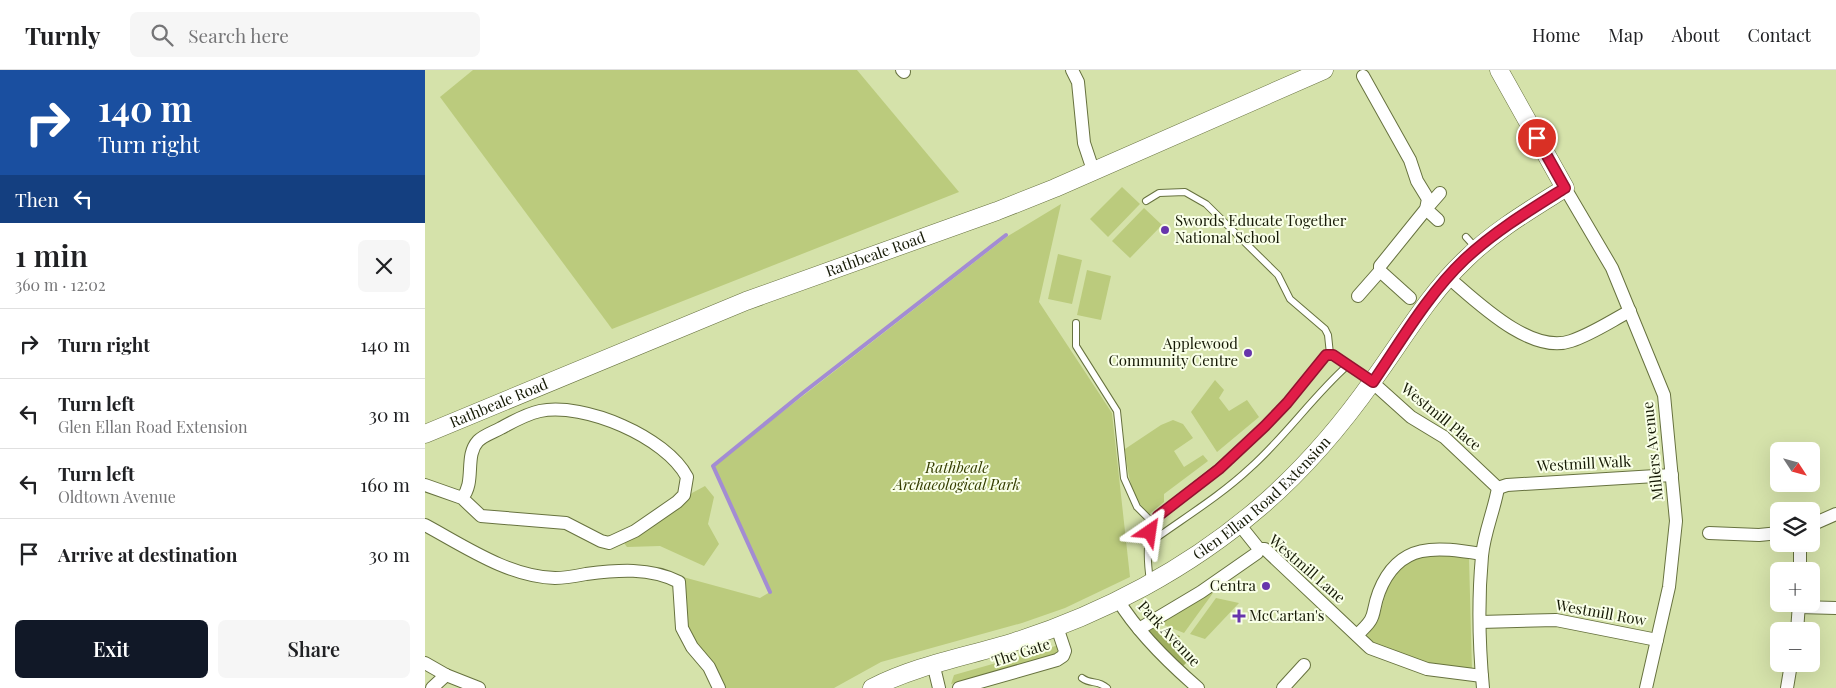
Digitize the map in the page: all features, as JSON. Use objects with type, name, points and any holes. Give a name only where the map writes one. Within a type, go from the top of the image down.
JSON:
[{"type":"street","points":[[1072,70],[1078,82],[1084,143],[1093,170]]},
{"type":"street","name":"Rathbeale Road","points":[[425,434],[746,301],[997,211],[1324,70]]},
{"type":"street","points":[[1499,70],[1568,194]]},
{"type":"street","points":[[1363,76],[1389,113],[1410,160],[1417,181],[1427,196],[1429,202],[1426,209]]},
{"type":"street","points":[[1358,296],[1379,271],[1381,262],[1440,194]]},
{"type":"street","name":"Glen Ellan Road Extension","points":[[872,688],[933,663],[1013,642],[1057,627],[1118,600],[1202,552],[1239,524],[1281,488],[1319,448],[1373,382],[1417,303],[1449,278],[1471,243],[1495,234],[1568,194]]},
{"type":"street","name":"Millers Avenue","points":[[1568,194],[1612,268],[1664,395],[1676,521],[1669,587],[1645,688]]},
{"type":"street","points":[[1426,209],[1438,220]]},
{"type":"street","points":[[1379,271],[1417,303]]},
{"type":"street","points":[[1449,278],[1489,313],[1522,333],[1553,344],[1571,342],[1630,311]]},
{"type":"street","name":"Westmill Place","points":[[1373,382],[1411,417],[1444,437],[1498,488]]},
{"type":"street","points":[[425,485],[462,498],[481,516],[566,523],[601,541],[609,543],[635,531],[677,502],[684,495],[687,477],[673,460],[638,432],[599,416],[581,412],[541,410],[522,417],[480,439],[475,445],[471,457],[468,491],[462,498]]},
{"type":"street","name":"Westmill Walk","points":[[1498,488],[1507,485],[1672,475]]},
{"type":"street","points":[[1482,682],[1480,622],[1482,554],[1495,510],[1498,488]]},
{"type":"street","points":[[1820,521],[1836,514]]},
{"type":"street","name":"Westmill Lane","points":[[1239,524],[1259,549],[1265,549],[1370,648],[1427,669],[1482,682]]},
{"type":"street","points":[[425,525],[474,552],[532,576],[556,578],[628,570],[666,575],[679,582],[683,628],[692,647],[709,667],[719,688]]},
{"type":"street","points":[[1709,533],[1759,535],[1770,533]]},
{"type":"street","points":[[1357,635],[1373,619],[1378,594],[1386,578],[1399,561],[1408,555],[1427,548],[1482,554]]},
{"type":"street","points":[[1139,629],[1218,582],[1257,553],[1259,549]]},
{"type":"street","name":"Park Avenue","points":[[1118,600],[1139,629],[1173,666],[1198,688]]},
{"type":"street","points":[[1820,607],[1836,608]]},
{"type":"street","name":"Westmill Row","points":[[1480,622],[1556,620],[1657,640]]},
{"type":"street","name":"The Gate","points":[[959,688],[1057,660],[1063,656],[1065,651],[1057,627]]},
{"type":"street","points":[[425,663],[446,675],[479,688]]},
{"type":"street","points":[[933,663],[939,688]]},
{"type":"street","points":[[1283,688],[1304,665]]},
{"type":"street","points":[[1787,688],[1790,672]]},
{"type":"street","points":[[432,688],[446,675]]},
{"type":"lane","points":[[1146,201],[1159,193],[1185,192],[1207,204],[1275,272],[1290,299],[1325,329],[1330,344],[1329,354]]},
{"type":"lane","points":[[1076,323],[1076,346],[1117,411],[1124,478],[1137,507],[1153,523]]},
{"type":"lane","points":[[1329,354],[1373,382]]},
{"type":"lane","points":[[1151,582],[1148,544],[1153,523],[1168,507],[1245,446],[1287,403],[1322,358],[1329,354]]},
{"type":"lane","points":[[1148,544],[1207,503],[1250,468],[1302,416],[1329,382],[1348,365]]},
{"type":"lane","points":[[1082,678],[1086,682],[1101,683],[1107,688]]},
{"type":"green space","points":[[473,70],[857,70],[959,192],[612,329],[440,97]]},
{"type":"green space","points":[[1122,187],[1140,204],[1108,237],[1090,219]]},
{"type":"green space","name":"Rathbeale Archaeological Park","points":[[1061,204],[1039,302],[1112,413],[1130,577],[1065,608],[1022,623],[881,662],[834,688],[726,688],[711,663],[695,645],[688,629],[683,577],[760,598],[770,592],[713,466],[1008,236]]},
{"type":"green space","points":[[1144,208],[1162,225],[1130,258],[1112,241]]},
{"type":"green space","points":[[1058,254],[1082,260],[1072,304],[1048,299]]},
{"type":"green space","points":[[1087,270],[1111,276],[1101,320],[1077,315]]},
{"type":"green space","points":[[1215,380],[1224,390],[1219,398],[1229,411],[1247,400],[1259,417],[1217,452],[1191,412]]},
{"type":"green space","points":[[1173,420],[1183,424],[1193,438],[1174,451],[1184,467],[1203,455],[1208,461],[1164,494],[1164,502],[1149,514],[1138,500],[1131,484],[1125,449],[1161,425]]},
{"type":"green space","points":[[705,486],[714,497],[708,524],[719,544],[704,566],[660,546],[627,547],[624,543],[682,505],[692,493]]},
{"type":"green space","points":[[1439,553],[1469,558],[1472,671],[1431,665],[1374,644],[1366,637],[1378,621],[1388,585],[1396,573],[1412,559]]},
{"type":"green space","points":[[1210,592],[1213,593],[1184,633],[1159,623]]},
{"type":"green space","points":[[1216,598],[1239,603],[1205,639],[1190,634]]},
{"type":"green space","points":[[1151,627],[1180,636],[1174,646],[1189,660],[1182,667],[1148,631]]},
{"type":"green space","points":[[1059,645],[1056,654],[991,675],[951,684],[954,675]]},
{"type":"waterway","points":[[770,592],[713,466],[804,392],[1006,235]]},
{"type":"place","name":"Swords Educate Together National School","points":[[1165,230]]},
{"type":"place","name":"Applewood Community Centre","points":[[1248,353]]},
{"type":"place","name":"Centra","points":[[1266,586]]},
{"type":"place","name":"McCartan's","points":[[1239,616]]},
{"type":"route","points":[[1150,532],[1158,516],[1219,469],[1265,426],[1287,403],[1326,355],[1333,355],[1373,382],[1433,296],[1463,261],[1495,234],[1565,188],[1537,138]]}]
